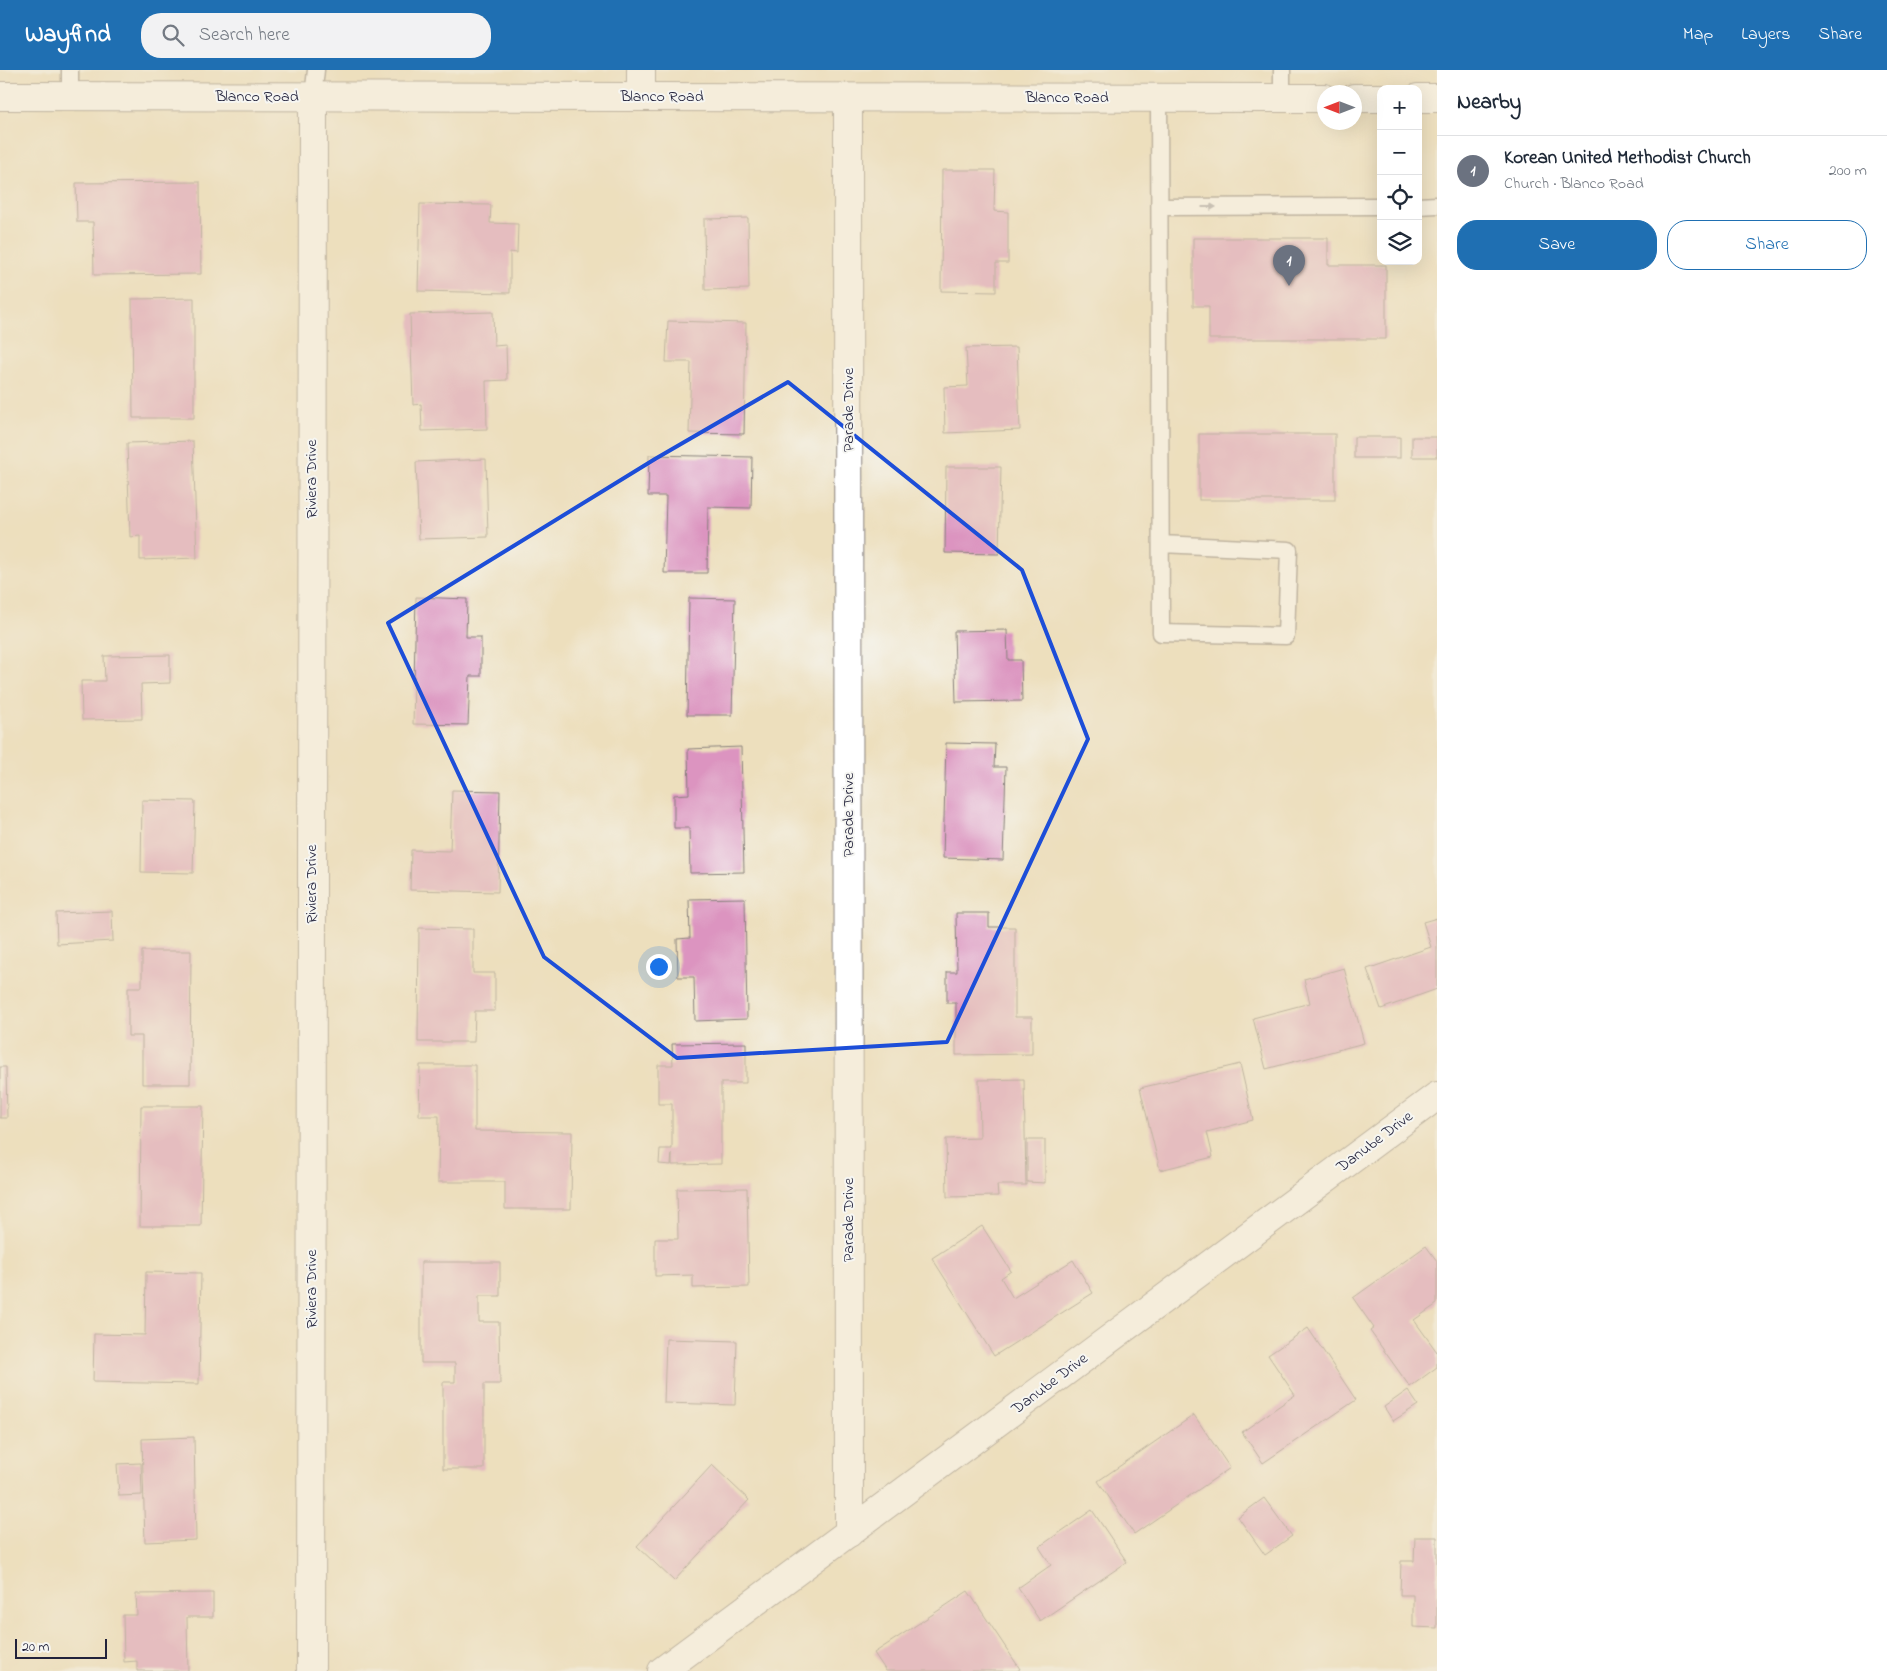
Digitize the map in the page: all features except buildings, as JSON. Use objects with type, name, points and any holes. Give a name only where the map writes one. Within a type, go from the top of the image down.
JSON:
[{"type":"street","points":[[641,70],[641,97]]},
{"type":"street","name":"Blanco Road","points":[[0,96],[70,83],[313,97],[1317,98]]},
{"type":"street","name":"Riviera Drive","points":[[311,1671],[313,97]]},
{"type":"street","name":"Parade Drive","points":[[848,98],[849,1533]]},
{"type":"street","points":[[1362,98],[1377,98]]},
{"type":"street","points":[[1422,98],[1437,98]]},
{"type":"street","name":"Danube Drive","points":[[662,1671],[1437,1096]]},
{"type":"lane","points":[[313,97],[316,70]]},
{"type":"lane","points":[[1282,70],[1282,98]]},
{"type":"lane","points":[[1159,98],[1161,633],[1286,636],[1289,550],[1161,544]]},
{"type":"lane","points":[[1422,206],[1437,205]]},
{"type":"lane","points":[[1160,207],[1377,206]]},
{"type":"highlighted area","points":[[788,382],[1022,570],[1088,739],[947,1042],[677,1058],[544,957],[388,623],[655,459]]},
{"type":"place","name":"Korean United Methodist Church","points":[[1289,286]]}]
